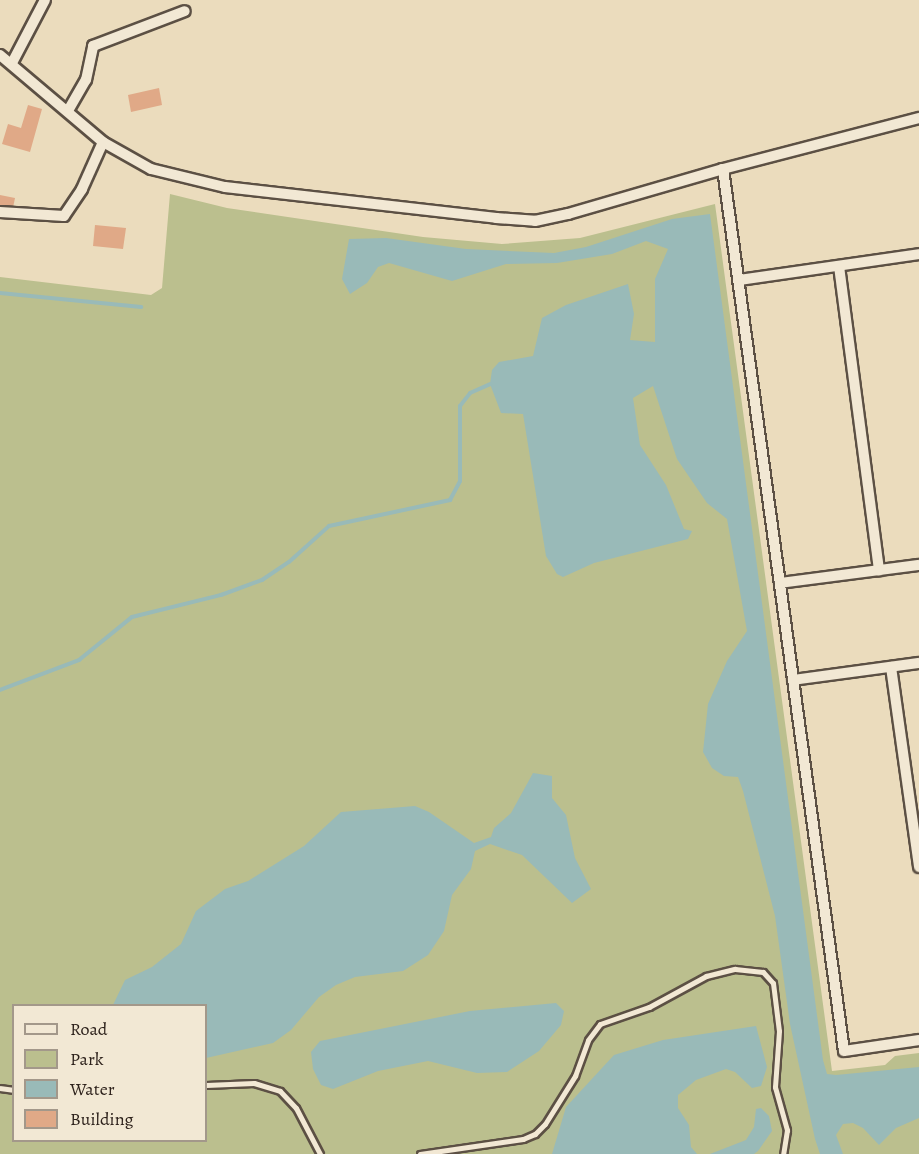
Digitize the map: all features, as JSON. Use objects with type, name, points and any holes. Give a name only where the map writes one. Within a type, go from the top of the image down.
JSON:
[{"type":"street","points":[[12,63],[45,0]]},
{"type":"street","points":[[69,109],[86,80],[93,46],[185,11]]},
{"type":"street","points":[[0,55],[69,109],[103,142],[151,169],[225,187],[496,218],[535,220],[568,214],[723,169],[919,118]]},
{"type":"street","points":[[0,212],[64,216],[82,189],[103,142]]},
{"type":"street","points":[[723,169],[844,1051],[919,1040]]},
{"type":"street","points":[[739,280],[919,254]]},
{"type":"street","points":[[839,266],[879,570]]},
{"type":"street","points":[[780,583],[919,565]]},
{"type":"street","points":[[793,680],[919,663]]},
{"type":"street","points":[[891,667],[919,867]]},
{"type":"lane","points":[[420,1154],[523,1139],[535,1134],[545,1124],[575,1076],[588,1040],[600,1024],[649,1007],[706,976],[735,969],[763,972],[773,983],[779,1030],[775,1087],[787,1130],[783,1154]]},
{"type":"lane","points":[[207,1085],[254,1083],[280,1092],[296,1108],[320,1154]]},
{"type":"green space","points":[[170,194],[227,208],[423,237],[502,244],[580,238],[715,204],[832,1071],[885,1065],[895,1056],[919,1053],[919,1154],[0,1154],[0,277],[151,295],[162,288]]},
{"type":"water","points":[[710,214],[823,1060],[827,1074],[836,1075],[919,1067],[919,1118],[896,1128],[879,1145],[863,1128],[853,1123],[843,1124],[836,1135],[843,1154],[820,1154],[815,1139],[790,1024],[775,916],[743,791],[738,777],[724,776],[712,768],[703,752],[708,704],[727,661],[747,631],[727,519],[707,503],[677,459],[653,386],[633,398],[640,445],[666,485],[684,529],[692,531],[688,539],[594,563],[563,577],[557,574],[546,556],[523,414],[501,413],[490,384],[492,370],[499,362],[533,356],[542,318],[566,305],[628,284],[634,314],[630,340],[655,342],[655,279],[668,249],[646,241],[612,254],[557,263],[506,264],[452,281],[389,263],[378,267],[367,283],[350,294],[342,279],[349,239],[386,238],[466,249],[554,253],[586,247],[672,219]]},
{"type":"water","points":[[533,773],[552,776],[552,798],[566,815],[575,858],[591,889],[572,903],[522,855],[490,844],[475,851],[471,869],[452,895],[444,931],[428,955],[403,971],[355,977],[336,985],[319,997],[291,1030],[273,1043],[207,1058],[207,1004],[113,1004],[125,980],[152,967],[181,944],[196,911],[225,889],[248,881],[304,846],[341,812],[415,806],[429,812],[474,843],[491,837],[494,828],[511,813]]},
{"type":"water","points":[[556,1003],[564,1011],[561,1025],[539,1051],[507,1072],[477,1073],[428,1061],[378,1071],[333,1089],[321,1085],[313,1069],[311,1052],[320,1041],[470,1011]]},
{"type":"water","points":[[756,1026],[767,1067],[761,1086],[752,1088],[735,1072],[726,1069],[696,1080],[678,1095],[678,1108],[689,1125],[691,1147],[697,1154],[552,1154],[566,1107],[614,1055],[663,1040]]},
{"type":"water","points":[[761,1108],[769,1116],[772,1131],[758,1151],[754,1154],[710,1154],[746,1140],[754,1127],[756,1109]]},
{"type":"building","points":[[159,88],[162,105],[131,112],[128,95]]},
{"type":"building","points":[[28,105],[42,109],[30,152],[2,144],[8,124],[21,128]]},
{"type":"building","points":[[0,195],[15,198],[11,217],[0,215]]},
{"type":"building","points":[[95,225],[126,228],[123,249],[93,246]]},
{"type":"waterway","points":[[0,293],[141,307]]},
{"type":"waterway","points":[[0,690],[79,660],[132,617],[221,595],[262,580],[289,562],[329,526],[450,500],[460,481],[460,406],[470,393],[490,384]]}]
